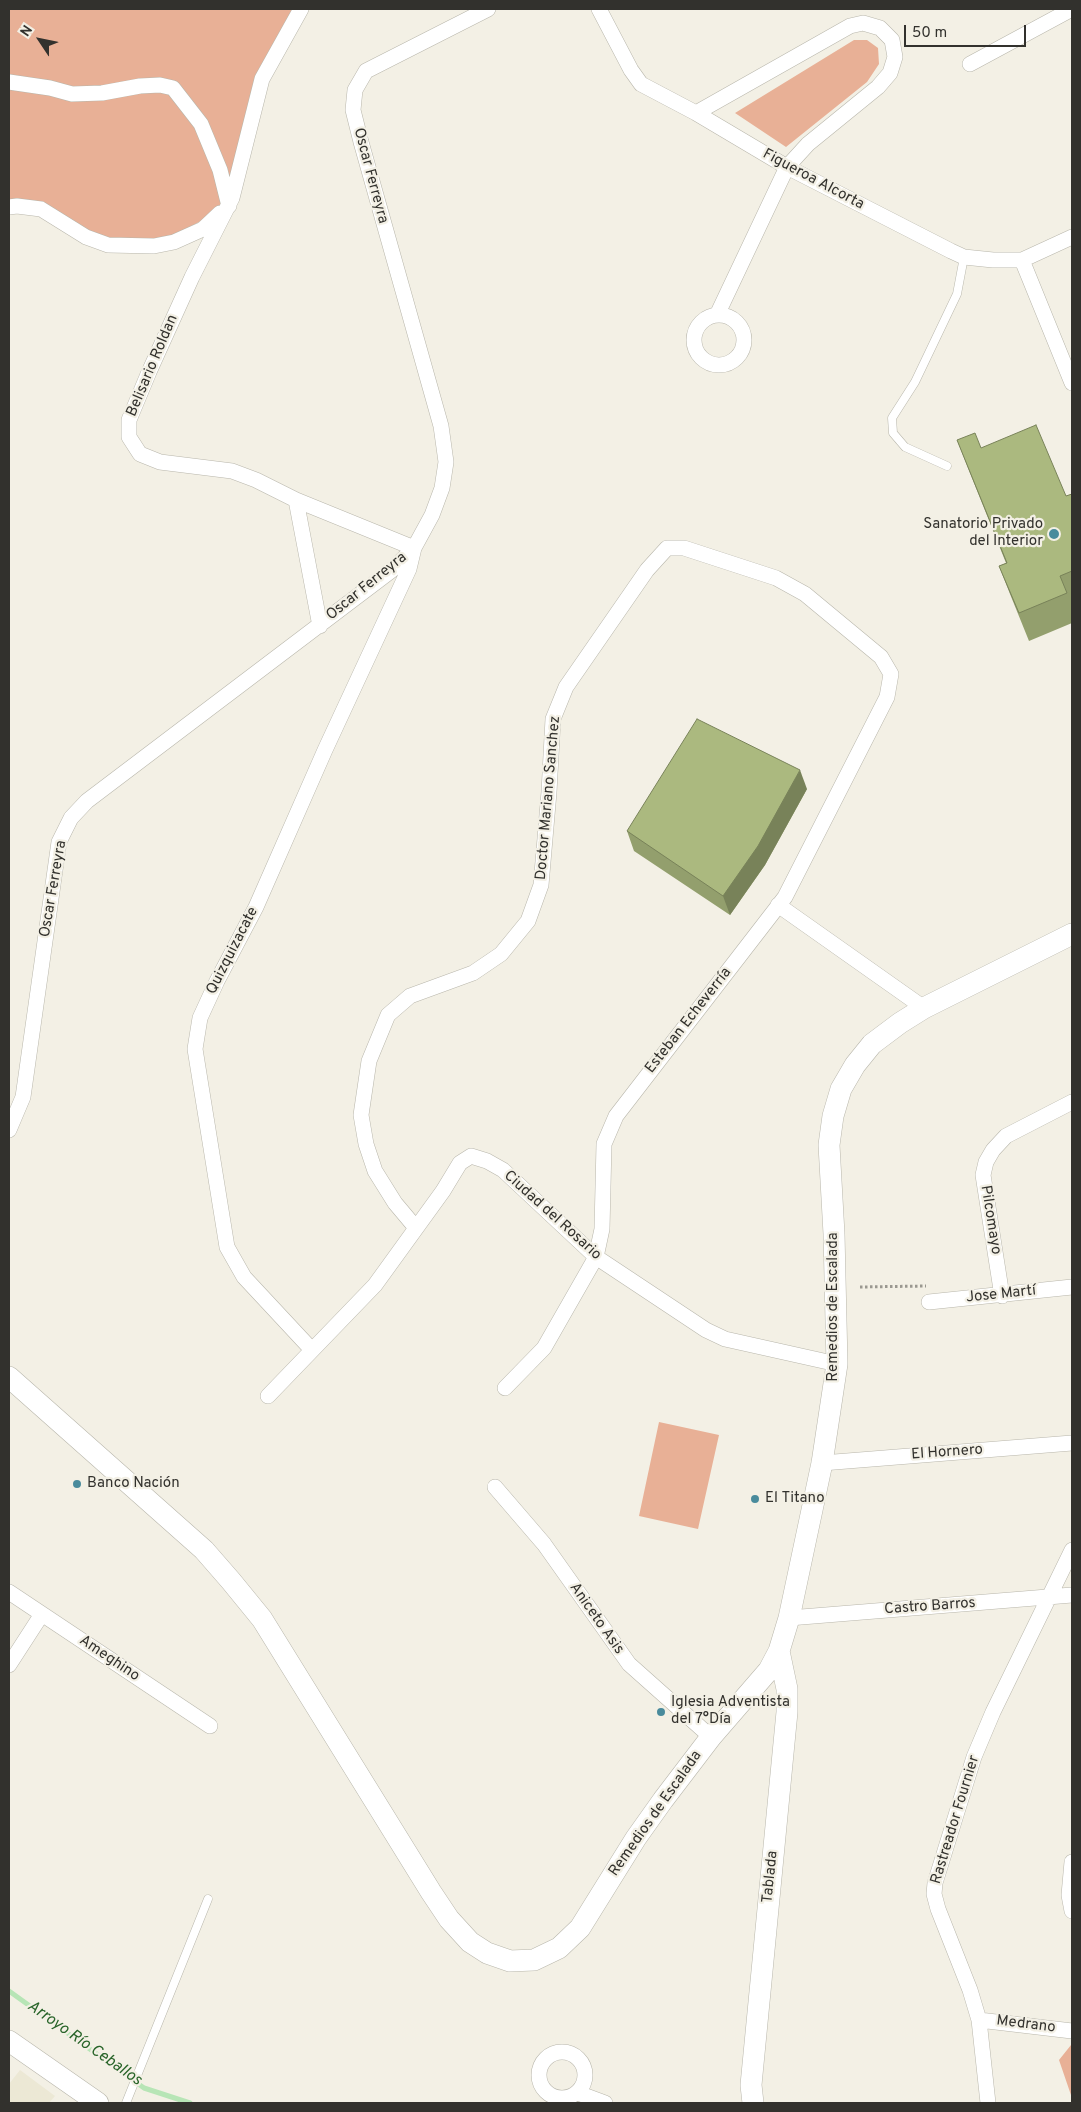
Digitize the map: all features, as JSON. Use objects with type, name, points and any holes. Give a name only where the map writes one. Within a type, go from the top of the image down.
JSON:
[{"type":"main road","name":"Remedios de Escalada","points":[[9,1377],[197,1544],[231,1581],[262,1620],[449,1919],[470,1942],[488,1953],[510,1961],[534,1960],[559,1948],[580,1928],[636,1838],[711,1737],[765,1676],[779,1652],[822,1464],[837,1364],[834,1234],[829,1145],[833,1116],[841,1089],[855,1065],[872,1044],[924,1008],[1072,934]]},
{"type":"main road","name":"Tablada","points":[[753,2103],[751,2085],[787,1712],[787,1689],[779,1652]]},
{"type":"main road","points":[[9,2041],[98,2103]]},
{"type":"street","name":"Belisario Roldan","points":[[301,9],[262,79],[232,198],[192,277],[148,372],[129,420],[129,437],[140,454],[160,462],[232,471],[256,480],[296,500],[414,548]]},
{"type":"street","name":"Oscar Ferreyra","points":[[9,1130],[23,1097],[59,842],[70,818],[87,801],[392,570],[414,548],[432,515],[442,488],[446,462],[441,426],[381,220],[361,142],[353,110],[355,90],[366,72],[488,9]]},
{"type":"street","name":"Figueroa Alcorta","points":[[599,9],[627,63],[642,84],[696,113],[787,167],[964,257],[1022,260],[1072,237]]},
{"type":"street","points":[[970,64],[1072,9]]},
{"type":"street","points":[[696,113],[850,26],[863,23],[880,28],[892,40],[895,58],[890,73],[878,87],[808,144],[787,167],[717,315]]},
{"type":"street","points":[[9,82],[50,88],[72,94],[102,93],[140,86],[160,85],[173,88],[201,124],[220,170],[229,206],[203,230],[174,242],[154,246],[108,246],[86,237],[42,210],[17,206],[9,207]]},
{"type":"street","points":[[1022,260],[1072,383]]},
{"type":"street","points":[[296,500],[320,626]]},
{"type":"street","name":"Quizquizacate","points":[[312,1350],[244,1277],[227,1247],[195,1049],[200,1018],[256,907],[324,750],[409,569],[414,548]]},
{"type":"street","name":"Doctor Mariano Sanchez","points":[[416,1228],[395,1203],[375,1171],[366,1144],[361,1115],[369,1062],[388,1015],[410,996],[473,973],[501,954],[528,921],[541,885],[553,719],[566,687],[647,570],[667,548],[684,548],[776,578],[805,594],[881,657]]},
{"type":"street","name":"Esteban Echeverría","points":[[505,1388],[544,1348],[596,1257],[602,1229],[604,1144],[616,1116],[785,897],[858,758],[887,697],[891,674],[881,657]]},
{"type":"street","points":[[778,905],[924,1008]]},
{"type":"street","name":"Pilcomayo","points":[[1002,1296],[984,1175],[986,1162],[1006,1136],[1072,1102]]},
{"type":"street","name":"Ciudad del Rosario","points":[[268,1396],[375,1285],[460,1163],[471,1156],[487,1161],[503,1170],[596,1257],[706,1330],[725,1340],[837,1364]]},
{"type":"street","name":"Jose Martí","points":[[929,1302],[1072,1288]]},
{"type":"street","name":"El Hornero","points":[[822,1464],[1072,1443]]},
{"type":"street","name":"Aniceto Asis","points":[[495,1487],[544,1544],[629,1664],[711,1737]]},
{"type":"street","name":"Rastreador Fournier","points":[[988,2103],[979,2020],[970,1990],[938,1909],[934,1894],[934,1883],[974,1757],[993,1712],[1072,1550]]},
{"type":"street","name":"Ameghino","points":[[9,1592],[210,1726]]},
{"type":"street","name":"Castro Barros","points":[[788,1618],[1072,1595]]},
{"type":"street","points":[[9,1665],[42,1614]]},
{"type":"street","points":[[1072,1862],[1070,1895],[1072,1911]]},
{"type":"street","name":"Medrano","points":[[979,2020],[1072,2031]]},
{"type":"street","points":[[578,2093],[605,2103]]},
{"type":"lane","points":[[947,466],[905,447],[893,433],[892,418],[915,382],[957,294],[964,257]]},
{"type":"lane","points":[[126,2103],[208,1899]]},
{"type":"path","points":[[860,1287],[926,1286],[929,1302]]},
{"type":"shaded area","points":[[9,9],[301,9],[262,79],[229,206],[154,246],[86,237],[41,209],[9,212]]},
{"type":"shaded area","points":[[854,40],[867,40],[878,48],[879,64],[867,82],[786,147],[735,113]]},
{"type":"shaded area","points":[[659,1422],[719,1435],[698,1529],[639,1516]]},
{"type":"shaded area","points":[[1072,2045],[1072,2098],[1059,2060]]},
{"type":"shaded area","points":[[20,2070],[55,2096],[49,2103],[9,2103],[9,2084]]},
{"type":"building","points":[[1036,425],[1066,496],[1072,494],[1072,571],[1060,576],[1067,593],[1019,613],[999,566],[1007,563],[957,440],[975,433],[981,448]]},
{"type":"building","points":[[697,719],[800,770],[758,846],[723,896],[627,831]]},
{"type":"waterway","name":"Arroyo Río Ceballos","points":[[9,1991],[144,2088],[190,2103]]},
{"type":"place","name":"Sanatorio Privado del Interior","points":[[1054,534]]},
{"type":"place","name":"Banco Nación","points":[[77,1484]]},
{"type":"place","name":"El Titano","points":[[755,1499]]},
{"type":"place","name":"Iglesia Adventista del 7°Día","points":[[661,1712]]}]
